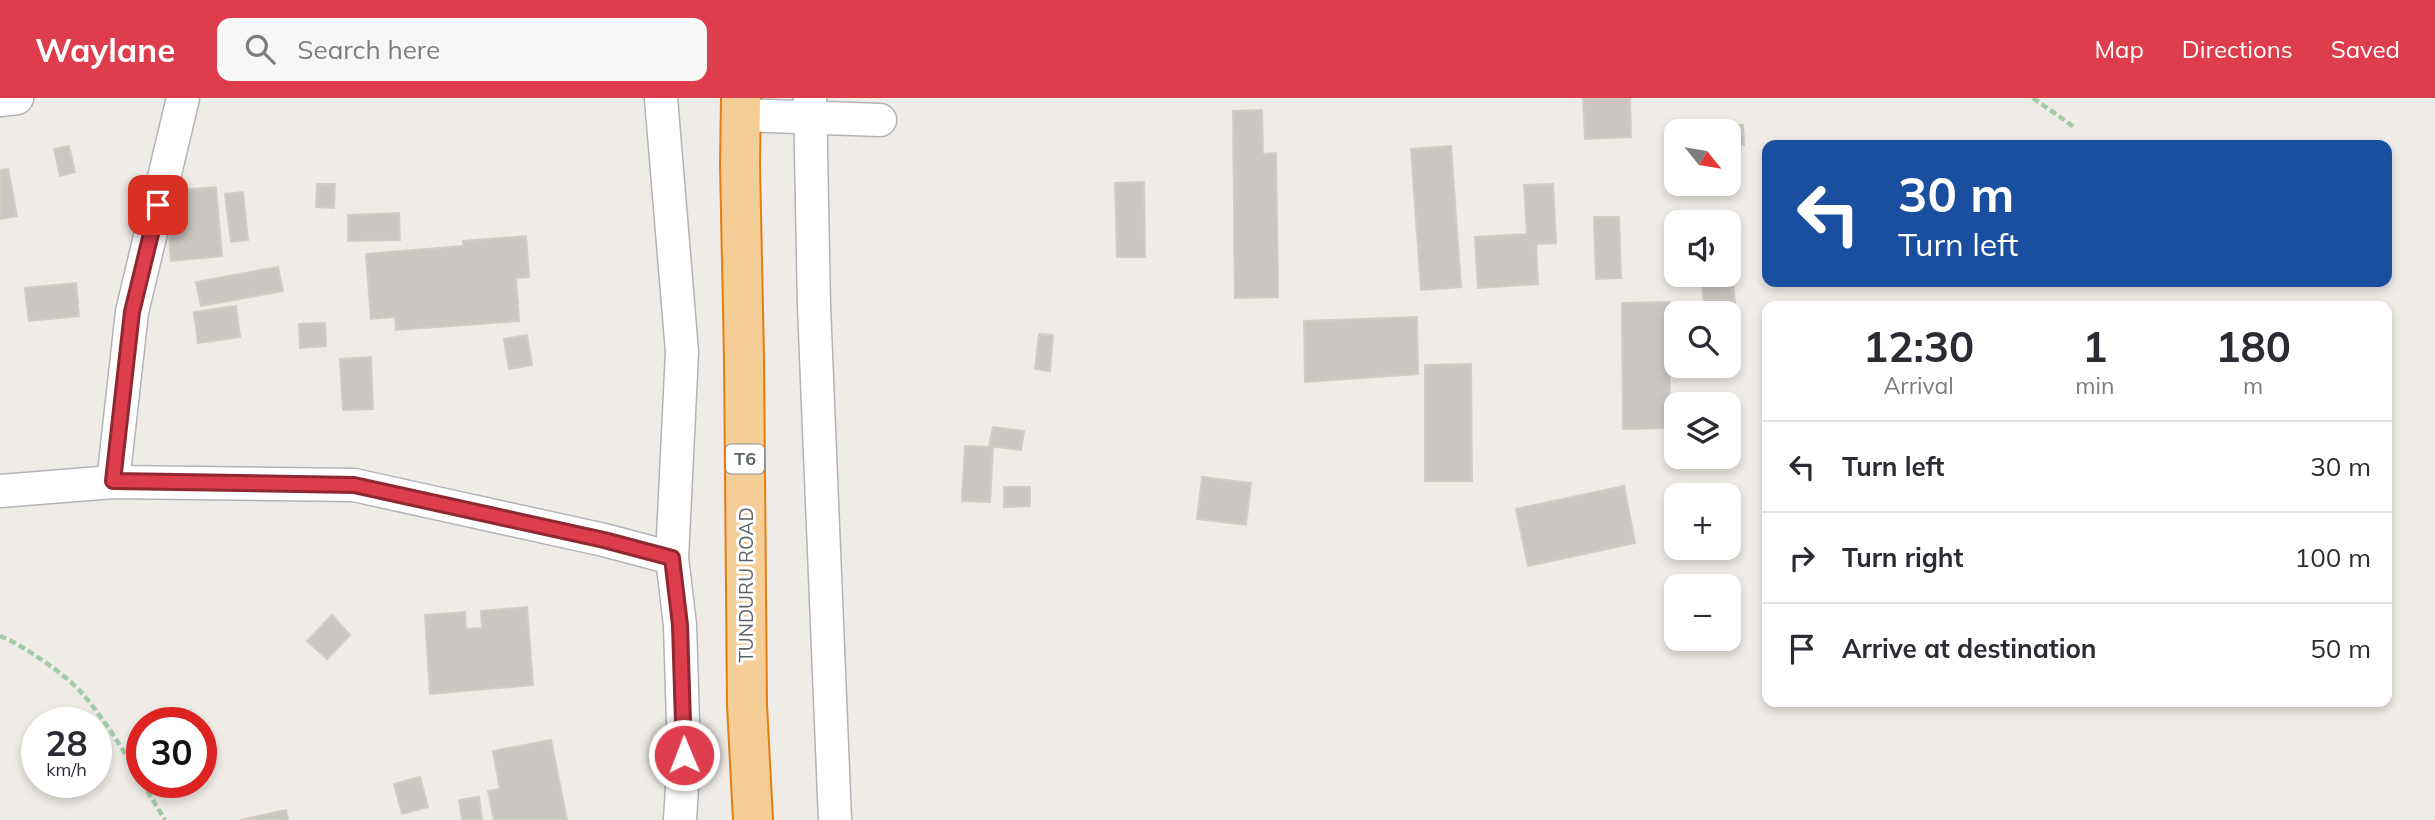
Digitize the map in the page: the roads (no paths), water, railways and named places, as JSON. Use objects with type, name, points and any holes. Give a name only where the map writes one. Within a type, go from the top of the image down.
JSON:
[{"type":"highway","name":"TUNDURU ROAD","points":[[742,106],[740,164],[747,705],[753,820]]},
{"type":"street","points":[[0,100],[18,98]]},
{"type":"street","points":[[113,481],[132,312],[183,98]]},
{"type":"street","points":[[661,98],[682,352],[672,558],[680,625],[684,755],[680,820]]},
{"type":"street","points":[[742,106],[812,104],[880,120]]},
{"type":"street","points":[[812,104],[814,306],[835,820]]},
{"type":"street","points":[[0,491],[113,481],[354,485],[604,540],[672,558]]}]
